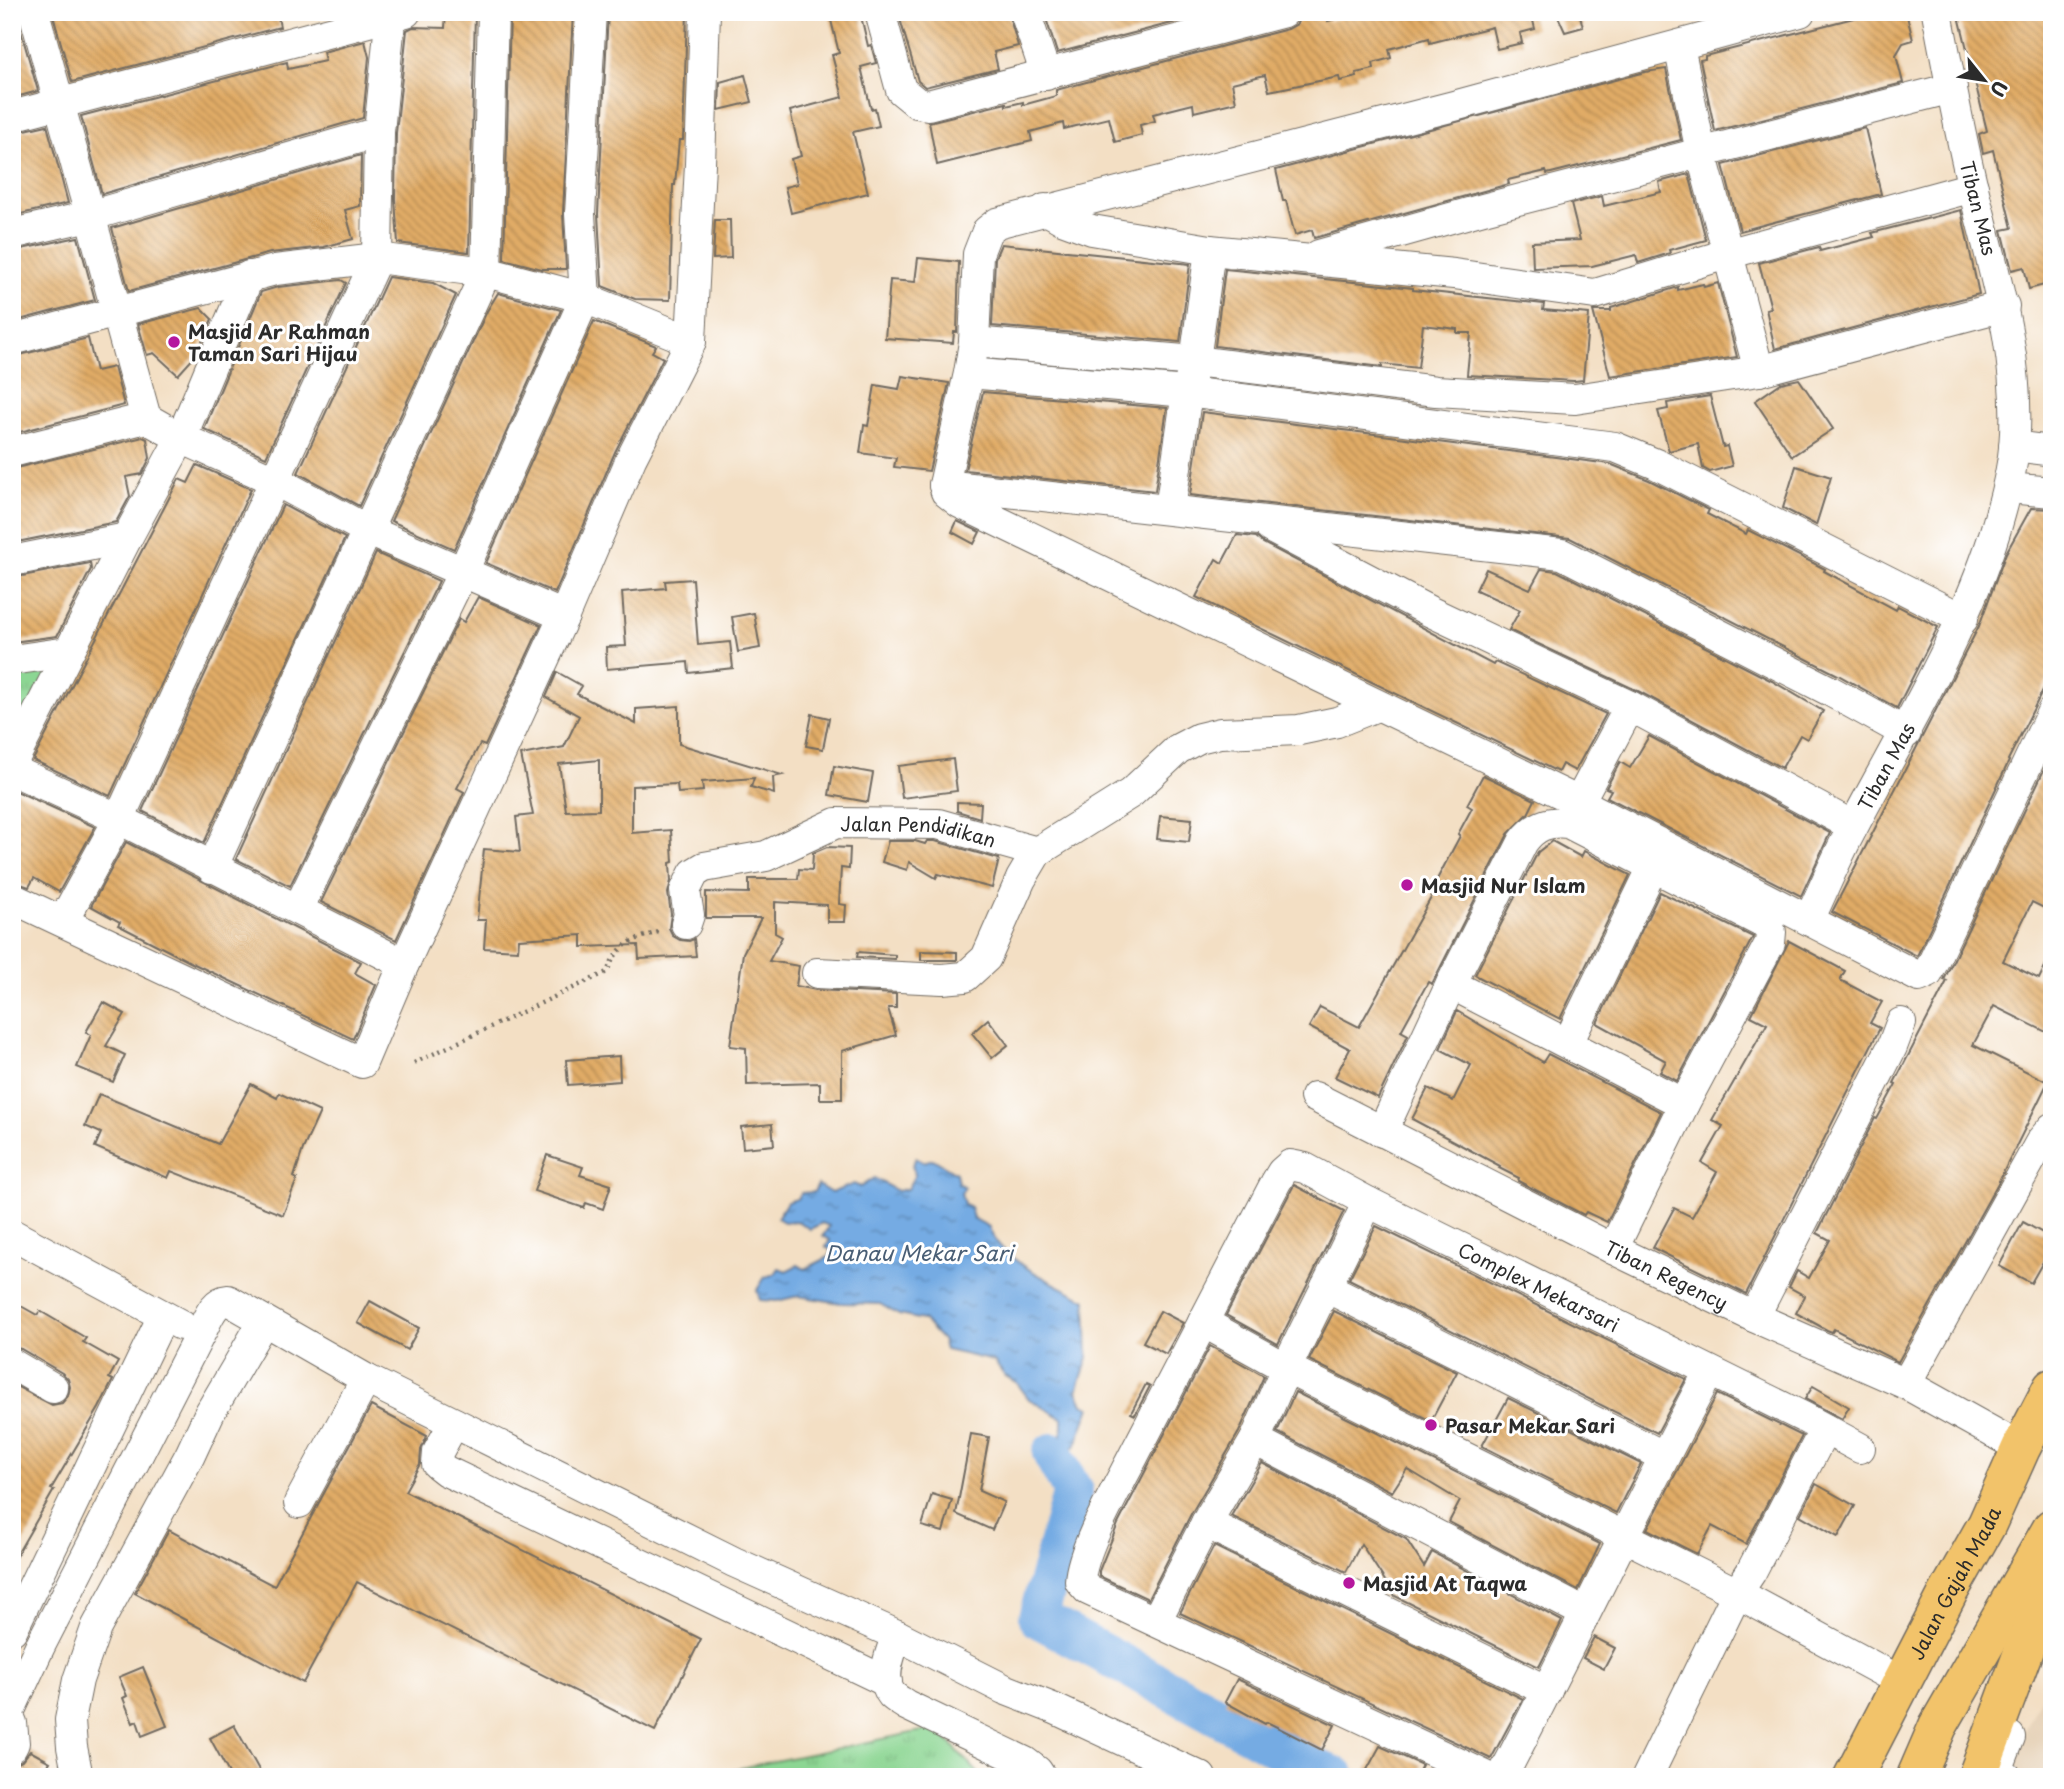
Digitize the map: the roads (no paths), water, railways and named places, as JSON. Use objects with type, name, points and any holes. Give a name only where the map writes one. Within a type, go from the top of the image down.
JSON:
[{"type":"highway","name":"Jalan Gajah Mada","points":[[1853,1777],[1987,1524],[2052,1388]]},
{"type":"highway","points":[[1916,1777],[1938,1726],[2031,1639],[2052,1528]]},
{"type":"highway","points":[[1977,1777],[2031,1639],[2052,1574]]},
{"type":"street","points":[[34,12],[146,418]]},
{"type":"street","points":[[212,868],[486,272],[493,12]]},
{"type":"street","points":[[298,909],[462,573],[585,298],[580,214],[591,12]]},
{"type":"street","points":[[12,898],[362,1063],[404,964],[564,616],[631,459],[691,341],[701,163],[705,12]]},
{"type":"street","points":[[880,12],[901,90],[917,103],[928,104],[1284,12]]},
{"type":"street","points":[[1025,12],[1046,75]]},
{"type":"street","points":[[1800,12],[1454,106],[997,223],[987,231],[978,254],[970,373],[944,485],[946,492],[960,503],[1579,802],[1919,977],[1928,972],[2052,712]]},
{"type":"street","name":"Tiban Mas","points":[[1809,920],[1853,826],[1906,733],[1963,619],[2009,488],[2014,446],[2014,383],[2004,306],[1973,187],[1937,12]]},
{"type":"street","points":[[12,117],[396,14],[379,132],[377,258],[119,819],[63,921]]},
{"type":"street","points":[[1679,46],[1701,152],[1759,371]]},
{"type":"street","points":[[1305,259],[1482,209],[1952,88]]},
{"type":"street","points":[[12,234],[89,216],[379,132]]},
{"type":"street","points":[[1045,209],[1062,219],[1092,230],[1210,250],[1454,274],[1595,294],[1727,254],[1973,187]]},
{"type":"street","points":[[1170,509],[1186,392],[1195,361],[1210,250]]},
{"type":"street","points":[[12,340],[275,270],[377,258],[486,272],[585,298],[691,341]]},
{"type":"street","points":[[12,763],[181,438],[249,276]]},
{"type":"street","points":[[974,342],[1195,361],[1436,391],[1574,399],[1759,371],[2004,306]]},
{"type":"street","points":[[970,373],[1186,392],[1615,447],[1656,464],[1963,619]]},
{"type":"street","points":[[12,452],[146,418],[181,438],[276,481],[369,531],[564,616]]},
{"type":"street","points":[[2014,446],[2052,451]]},
{"type":"street","points":[[944,485],[1562,554],[1906,733]]},
{"type":"street","points":[[2009,488],[2052,492]]},
{"type":"street","points":[[1255,520],[1429,611],[1630,706],[1853,826]]},
{"type":"street","points":[[12,561],[127,538]]},
{"type":"street","points":[[12,660],[68,652]]},
{"type":"street","points":[[817,972],[942,979],[965,977],[986,958],[1021,879],[1037,852],[1131,793],[1178,749],[1199,738],[1220,733],[1299,730],[1337,722],[1377,706]]},
{"type":"street","points":[[1579,802],[1630,706]]},
{"type":"street","points":[[12,770],[119,819],[404,964]]},
{"type":"street","points":[[1382,1132],[1451,985],[1523,842],[1543,824],[1554,821],[1567,823],[1768,925],[1771,932],[1770,943],[1684,1104],[1613,1249]]},
{"type":"street","name":"Jalan Pendidikan","points":[[686,924],[689,915],[685,891],[695,873],[704,867],[766,856],[836,823],[938,824],[1037,852]]},
{"type":"street","points":[[1568,1043],[1653,867]]},
{"type":"street","points":[[1451,985],[1684,1104]]},
{"type":"street","points":[[1754,1317],[1892,1047],[1901,1023]]},
{"type":"street","name":"Tiban Regency","points":[[1315,1097],[1613,1249],[1754,1317],[1906,1384],[2021,1448]]},
{"type":"street","points":[[1906,1384],[2048,1138]]},
{"type":"street","name":"Complex Mekarsari","points":[[1488,1777],[1088,1590],[1080,1581],[1105,1513],[1276,1182],[1286,1168],[1290,1165],[1305,1168],[1860,1448]]},
{"type":"street","points":[[1156,1621],[1206,1522],[1255,1440],[1286,1368],[1368,1202]]},
{"type":"street","points":[[12,1234],[200,1334]]},
{"type":"street","points":[[1326,1287],[1663,1456]]},
{"type":"street","points":[[12,1706],[200,1334],[216,1304],[228,1300],[366,1379],[734,1562],[897,1635],[1004,1689],[1055,1709],[1201,1777]]},
{"type":"street","points":[[12,1630],[163,1316]]},
{"type":"street","points":[[78,1777],[70,1720],[78,1680],[96,1628],[190,1455],[209,1414],[263,1322]]},
{"type":"street","points":[[1203,1322],[1286,1368],[1737,1593],[1902,1682]]},
{"type":"street","points":[[12,1365],[53,1388]]},
{"type":"street","points":[[1502,1777],[1547,1692],[1663,1456],[1709,1372]]},
{"type":"street","points":[[299,1503],[366,1379]]},
{"type":"street","points":[[454,1423],[438,1452],[437,1464],[446,1471],[887,1682]]},
{"type":"street","points":[[1647,1777],[1737,1593],[1751,1572],[1825,1429]]},
{"type":"street","points":[[1255,1440],[1585,1613]]},
{"type":"street","points":[[1206,1522],[1547,1692]]},
{"type":"street","points":[[897,1635],[887,1667],[887,1682],[891,1694],[906,1705],[1025,1762],[1037,1770],[1041,1777]]},
{"type":"street","points":[[2007,1777],[1997,1771],[2031,1639]]},
{"type":"street","points":[[12,1723],[15,1742],[12,1747]]},
{"type":"water","name":"Danau Mekar Sari","points":[[916,1158],[923,1162],[933,1159],[956,1173],[958,1183],[965,1187],[961,1193],[964,1204],[970,1207],[973,1218],[989,1227],[1004,1250],[1030,1270],[1086,1300],[1088,1358],[1077,1391],[1083,1404],[1090,1407],[1075,1447],[1052,1453],[1062,1440],[1062,1418],[1029,1399],[1017,1383],[1004,1375],[994,1361],[945,1350],[942,1340],[923,1320],[899,1315],[880,1304],[841,1303],[798,1296],[777,1301],[760,1300],[757,1290],[765,1277],[775,1274],[779,1268],[786,1271],[798,1265],[805,1269],[829,1257],[832,1251],[826,1247],[830,1240],[823,1236],[829,1226],[822,1223],[810,1229],[797,1221],[784,1222],[777,1218],[787,1202],[797,1199],[801,1193],[814,1192],[818,1185],[831,1193],[854,1184],[860,1187],[874,1178],[897,1191],[907,1189],[915,1175],[912,1165]]},
{"type":"waterway","points":[[1052,1453],[1073,1491],[1038,1618],[1306,1764],[1336,1777]]},
{"type":"place","name":"Masjid Ar Rahman Taman Sari Hijau","points":[[174,342]]},
{"type":"place","name":"Masjid Nur Islam","points":[[1407,885]]},
{"type":"place","name":"Pasar Mekar Sari","points":[[1431,1425]]},
{"type":"place","name":"Masjid At Taqwa","points":[[1349,1583]]}]
